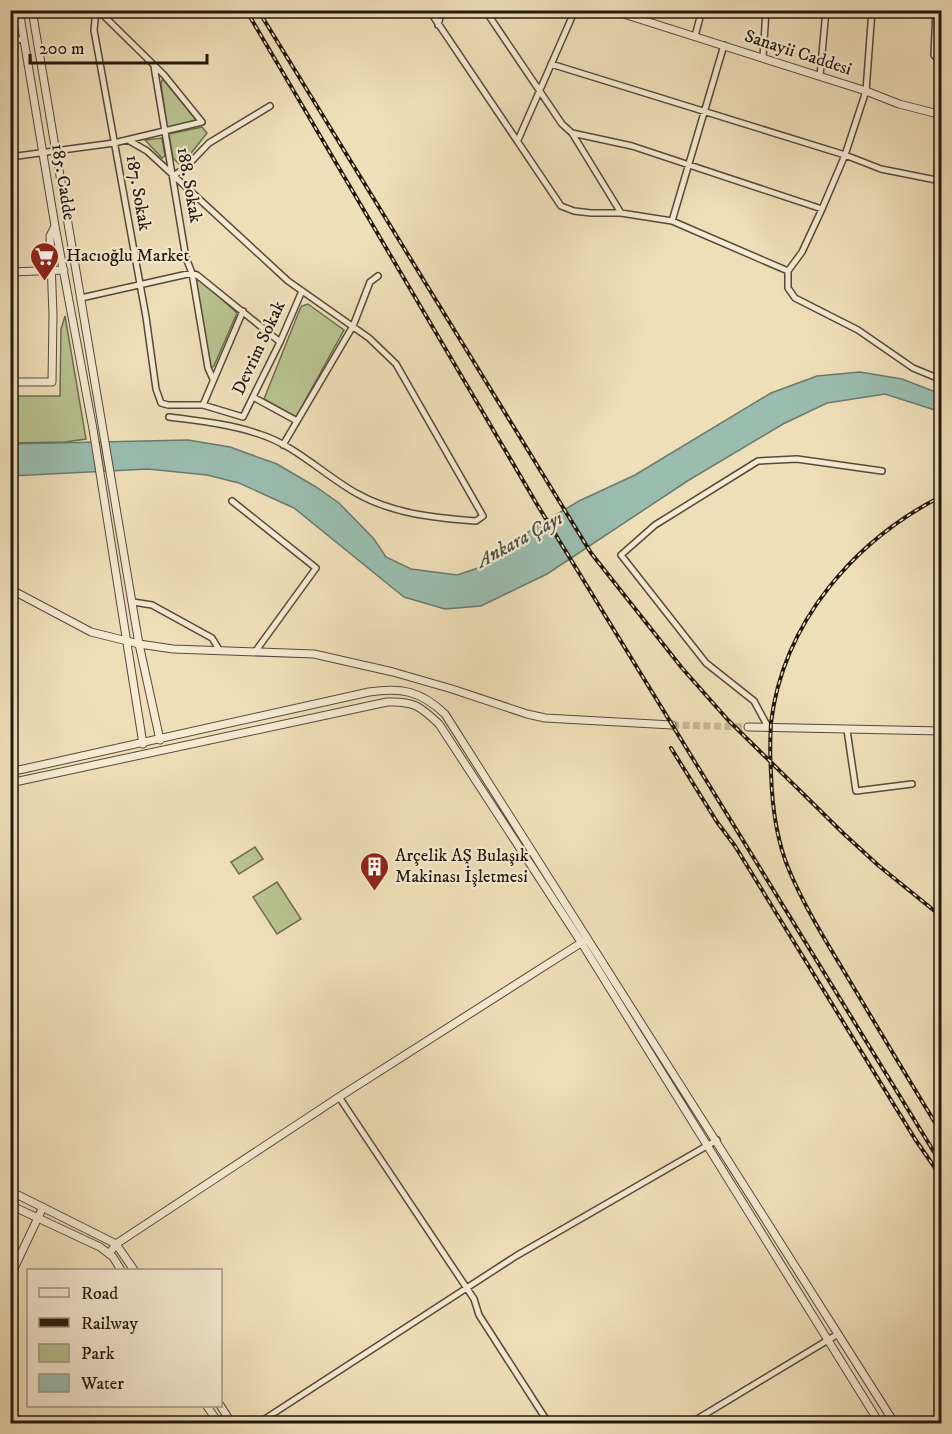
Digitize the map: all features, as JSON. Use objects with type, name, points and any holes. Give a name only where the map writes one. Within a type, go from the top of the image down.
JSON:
[{"type":"street","name":"185. Cadde","points":[[19,10],[54,226],[93,429],[143,744]]},
{"type":"street","name":"185. Cadde","points":[[32,10],[101,428],[140,644],[160,740]]},
{"type":"street","points":[[10,157],[114,143],[202,122],[154,64],[97,10]]},
{"type":"street","name":"187. Sokak","points":[[97,10],[94,30],[160,403],[203,405],[243,417]]},
{"type":"street","points":[[429,10],[561,206],[574,211],[621,213],[672,221],[788,271]]},
{"type":"street","points":[[438,25],[442,10]]},
{"type":"street","points":[[485,10],[562,124],[572,133],[621,213]]},
{"type":"street","points":[[518,140],[576,10]]},
{"type":"street","name":"Sanayii Caddesi","points":[[610,10],[637,14],[695,36],[866,91],[899,104],[941,115]]},
{"type":"street","points":[[695,36],[702,10]]},
{"type":"street","points":[[763,57],[766,10]]},
{"type":"street","points":[[820,76],[826,10]]},
{"type":"street","points":[[872,10],[866,91],[845,155],[822,209],[802,252],[788,271],[788,288],[793,296],[858,330],[913,368],[942,380]]},
{"type":"street","points":[[936,10],[934,55],[942,64]]},
{"type":"street","points":[[10,41],[24,39]]},
{"type":"street","points":[[672,221],[724,45]]},
{"type":"street","name":"188. Sokak","points":[[154,64],[186,258],[192,273],[208,368],[213,379]]},
{"type":"street","points":[[551,64],[845,155],[881,169],[936,180],[942,178]]},
{"type":"street","points":[[941,115],[942,93]]},
{"type":"street","points":[[173,176],[185,168],[209,143],[270,106]]},
{"type":"street","points":[[572,133],[632,146],[822,209]]},
{"type":"street","points":[[128,140],[147,151],[288,281],[369,338],[396,364],[483,516],[476,521],[434,518],[389,508],[357,494],[283,445],[260,434],[212,423],[169,417]]},
{"type":"street","points":[[10,382],[52,382],[50,236],[54,226]]},
{"type":"street","points":[[10,272],[64,270]]},
{"type":"street","points":[[81,298],[192,273],[280,342]]},
{"type":"street","points":[[283,445],[352,326],[370,282],[378,276]]},
{"type":"street","name":"Devrim Sokak","points":[[243,417],[302,291]]},
{"type":"street","points":[[203,405],[243,311]]},
{"type":"street","points":[[253,397],[297,421]]},
{"type":"street","points":[[768,727],[754,701],[706,663],[621,555],[655,525],[758,461],[797,459],[882,471]]},
{"type":"street","points":[[232,501],[316,568],[255,651]]},
{"type":"street","points":[[10,590],[91,632],[140,644],[172,649],[314,654],[393,672],[545,718],[672,725]]},
{"type":"street","points":[[133,602],[152,605],[212,638],[220,651]]},
{"type":"street","points":[[10,772],[387,689],[405,689],[433,702],[445,714],[589,939],[895,1424]]},
{"type":"street","points":[[10,783],[387,702],[406,701],[423,709],[439,724],[581,942],[880,1424]]},
{"type":"street","points":[[748,727],[942,731]]},
{"type":"street","points":[[847,730],[856,791],[912,784]]},
{"type":"street","points":[[109,1254],[116,1244],[339,1097],[589,939]]},
{"type":"street","points":[[339,1097],[474,1299],[479,1315],[549,1424]]},
{"type":"street","points":[[257,1424],[466,1287],[717,1140]]},
{"type":"street","points":[[10,1191],[116,1244],[133,1269]]},
{"type":"street","points":[[10,1204],[100,1247],[109,1254],[120,1269]]},
{"type":"street","points":[[10,1277],[43,1207]]},
{"type":"street","points":[[689,1424],[838,1334]]},
{"type":"street","points":[[208,1407],[219,1424]]},
{"type":"street","points":[[221,1407],[232,1424]]},
{"type":"green space","points":[[163,79],[197,121],[167,128],[161,83]]},
{"type":"green space","points":[[202,127],[207,133],[181,166],[173,158],[169,134]]},
{"type":"green space","points":[[162,138],[165,156],[162,158],[145,140]]},
{"type":"green space","points":[[198,278],[237,313],[214,366],[211,368],[195,280]]},
{"type":"green space","points":[[308,304],[344,330],[296,417],[264,399],[300,309]]},
{"type":"green space","points":[[65,316],[86,439],[65,442],[11,443],[11,396],[60,396],[61,329]]},
{"type":"green space","points":[[255,847],[263,859],[239,874],[231,862]]},
{"type":"green space","points":[[277,882],[301,919],[277,934],[253,897]]},
{"type":"water","name":"Ankara Çayı","points":[[860,372],[902,379],[941,394],[941,412],[885,394],[827,403],[783,424],[689,480],[547,574],[481,606],[445,609],[404,597],[294,508],[239,483],[207,475],[148,469],[11,476],[10,444],[188,440],[230,447],[277,464],[339,503],[374,539],[386,557],[411,569],[457,575],[484,566],[532,529],[579,501],[635,475],[771,393],[817,376]]},
{"type":"tunnel","points":[[672,725],[748,727]]},
{"type":"railway","points":[[246,10],[538,506],[942,1165]]},
{"type":"railway","points":[[258,10],[591,553],[682,668],[728,720],[844,834],[942,917]]},
{"type":"railway","points":[[942,496],[910,514],[880,536],[828,588],[807,618],[778,686],[771,723],[770,748],[776,822],[781,846],[795,884],[824,938],[942,1134]]},
{"type":"railway","points":[[671,748],[717,822],[735,846],[915,1139],[942,1178]]},
{"type":"place","name":"Hacıoğlu Market","points":[[45,282]]},
{"type":"place","name":"Arçelik AŞ Bulaşık Makinası İşletmesi","points":[[374,892]]}]
